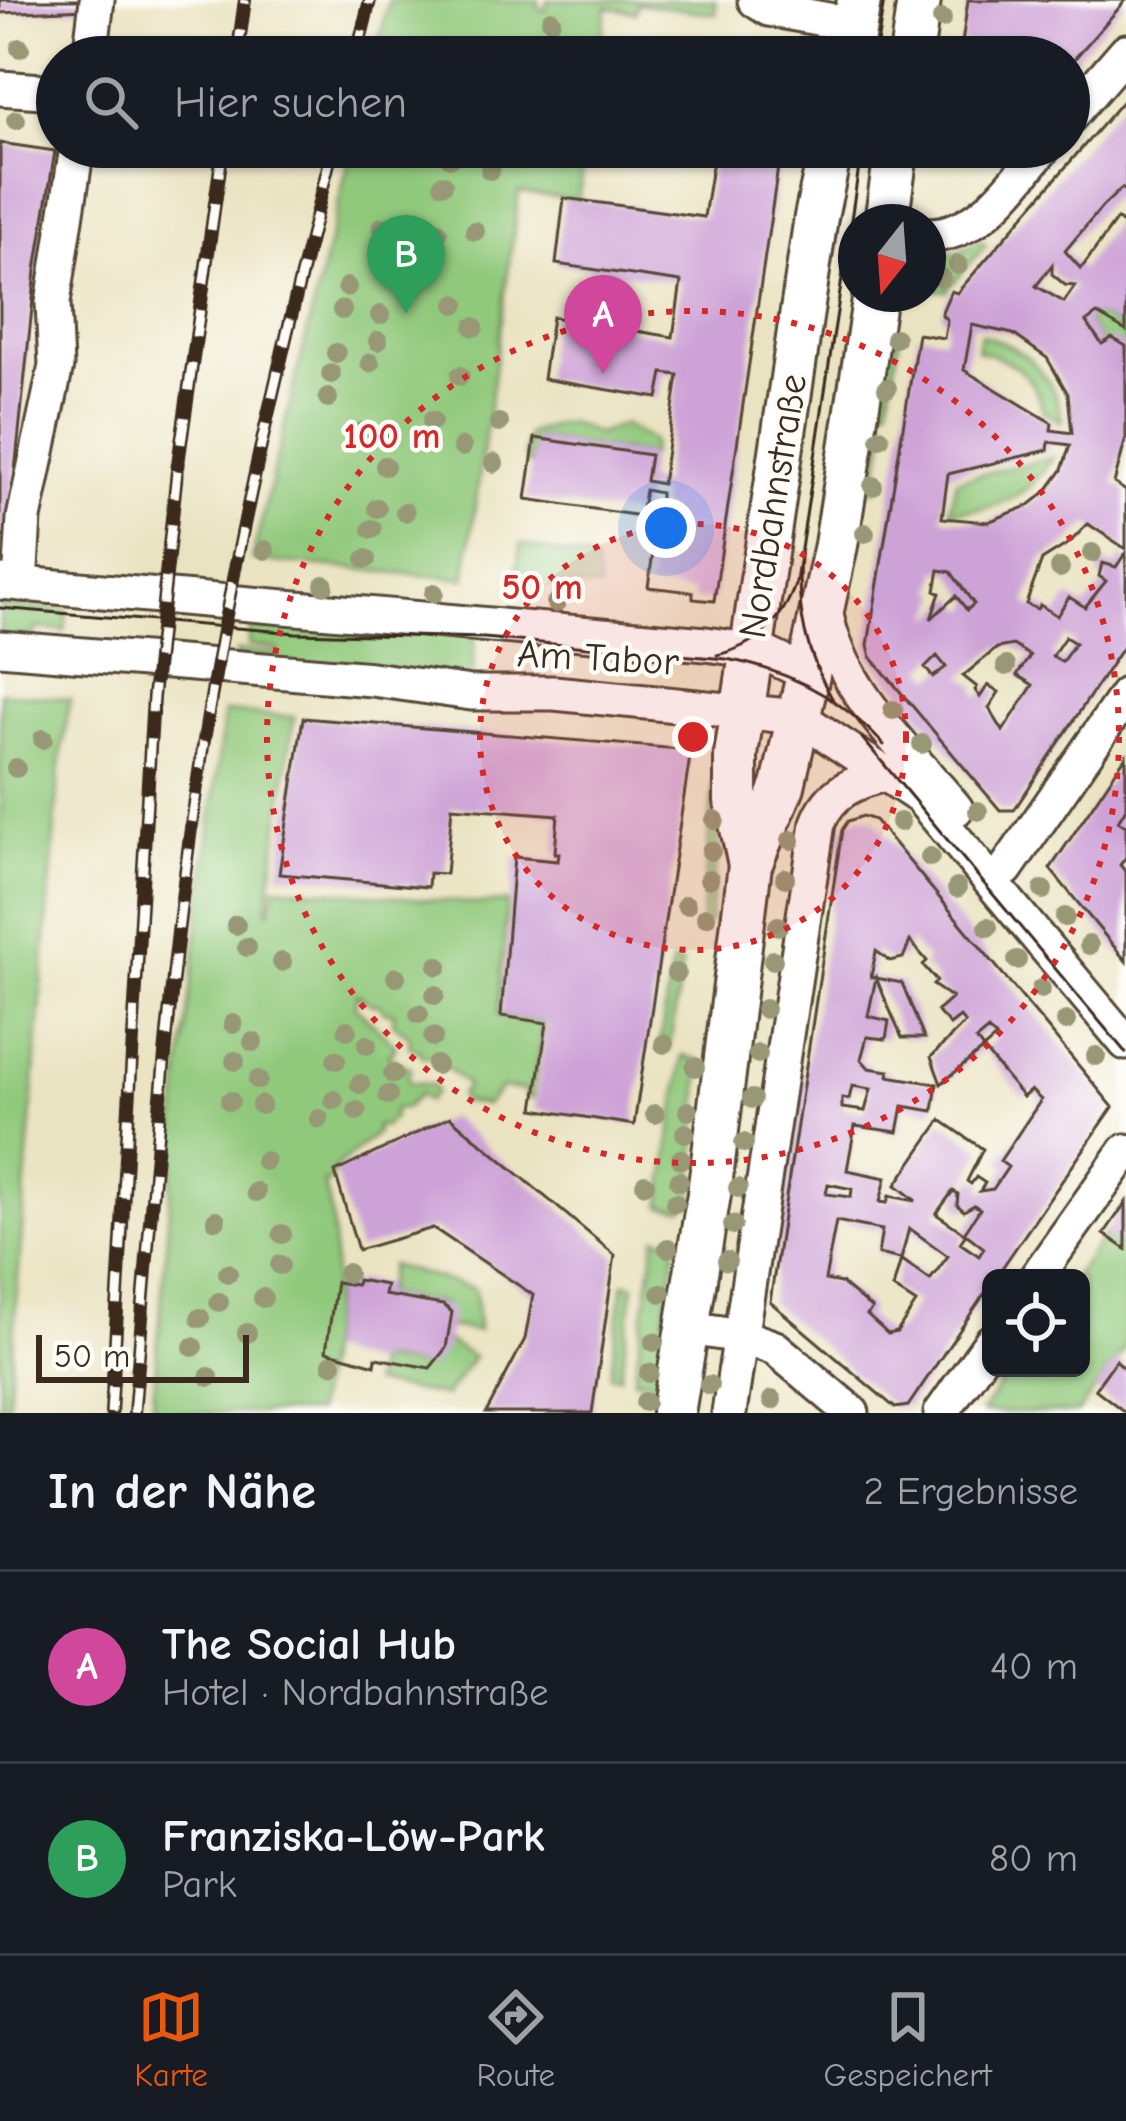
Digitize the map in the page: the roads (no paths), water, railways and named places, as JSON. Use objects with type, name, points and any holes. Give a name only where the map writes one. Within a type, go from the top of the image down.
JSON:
[{"type":"main road","points":[[914,36],[919,0]]},
{"type":"main road","name":"Nordbahnstraße","points":[[750,865],[736,800],[741,709],[826,168]]},
{"type":"main road","points":[[889,204],[894,168]]},
{"type":"main road","name":"Nordbahnstraße","points":[[673,1413],[689,1328],[750,865],[783,786],[799,717],[836,545],[872,312]]},
{"type":"street","points":[[93,36],[97,0]]},
{"type":"street","points":[[755,0],[769,9],[855,27]]},
{"type":"street","points":[[1090,92],[1126,50]]},
{"type":"street","points":[[0,88],[36,91]]},
{"type":"street","points":[[10,583],[56,366],[52,303],[74,168]]},
{"type":"street","points":[[946,232],[962,229],[992,208],[1025,168]]},
{"type":"street","name":"Am Tabor","points":[[10,583],[752,650],[808,674]]},
{"type":"street","name":"Am Tabor","points":[[824,601],[833,645],[848,674],[1091,978],[1126,1039]]},
{"type":"street","name":"Am Tabor","points":[[0,648],[799,717],[920,797],[1126,1039]]},
{"type":"street","points":[[1006,869],[1126,694]]},
{"type":"street","points":[[729,1413],[818,823],[823,810],[842,790],[885,774]]},
{"type":"street","points":[[1042,1269],[1126,1151]]},
{"type":"street","points":[[689,1328],[741,1336],[775,1348],[852,1413]]},
{"type":"street","points":[[940,1413],[982,1355]]},
{"type":"tram line","points":[[878,36],[884,0]]},
{"type":"tram line","points":[[717,655],[767,630],[784,609],[796,582],[859,168]]},
{"type":"tram line","points":[[800,557],[805,631],[833,700]]},
{"type":"tram line","points":[[0,608],[296,633],[484,638],[726,659],[771,670],[812,688],[850,713],[884,745]]},
{"type":"tram line","points":[[862,738],[1126,1053]]},
{"type":"railway","points":[[240,36],[245,0]]},
{"type":"railway","points":[[361,36],[370,0]]},
{"type":"railway","points":[[111,1413],[153,697],[177,471],[220,168]]},
{"type":"railway","points":[[134,1413],[169,1016],[198,779],[258,461],[328,168]]},
{"type":"place","name":"Franziska-Löw-Park","points":[[406,314]]},
{"type":"place","name":"The Social Hub","points":[[603,374]]}]
